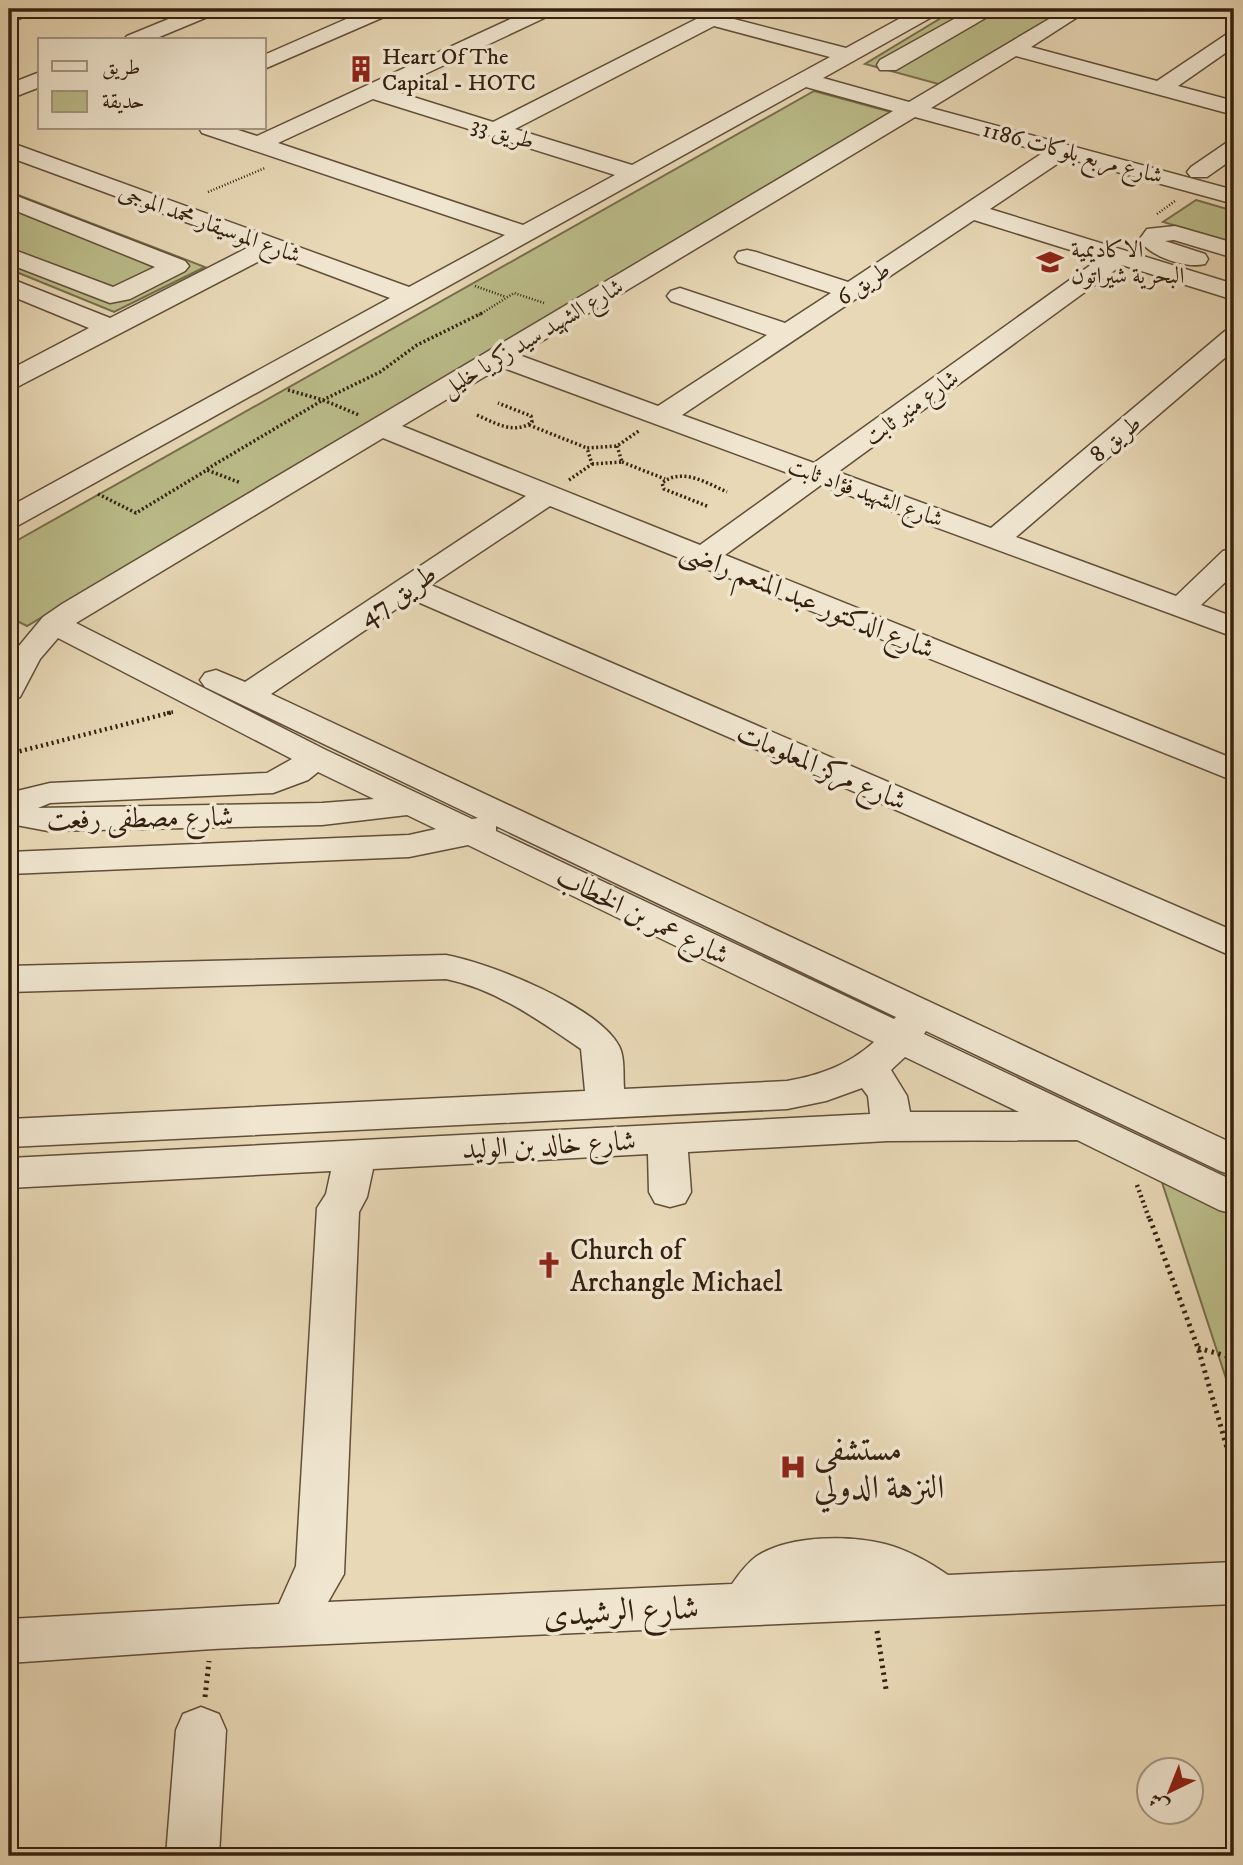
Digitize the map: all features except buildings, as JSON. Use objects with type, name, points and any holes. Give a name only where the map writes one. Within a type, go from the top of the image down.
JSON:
[{"type":"street","points":[[9,16],[28,9]]},
{"type":"street","points":[[139,38],[210,9]]},
{"type":"street","points":[[266,62],[386,9]]},
{"type":"street","points":[[258,144],[548,9]]},
{"type":"street","points":[[495,130],[731,9]]},
{"type":"street","points":[[9,519],[932,9]]},
{"type":"street","points":[[711,19],[844,58],[892,63],[987,9]]},
{"type":"street","name":"شارع الشهيد سيد زكريا خليل","points":[[9,690],[24,659],[41,636],[64,618],[1080,9]]},
{"type":"street","points":[[1161,88],[1231,42]]},
{"type":"street","points":[[1012,49],[1234,107]]},
{"type":"street","points":[[844,58],[921,103]]},
{"type":"street","points":[[9,92],[38,80]]},
{"type":"street","points":[[804,80],[921,103]]},
{"type":"street","name":"طريق 33","points":[[371,92],[634,173]]},
{"type":"street","name":"شارع مربع بلوكات 1186","points":[[921,103],[1065,149],[1234,197]]},
{"type":"street","name":"شارع مربع بلوكات 1186","points":[[921,103],[1234,181]]},
{"type":"street","points":[[217,130],[525,234]]},
{"type":"street","points":[[1199,172],[1234,148]]},
{"type":"street","name":"شارع الموسيقار محمد الموجى","points":[[9,149],[265,249]]},
{"type":"street","name":"طريق 6","points":[[662,416],[1065,149]]},
{"type":"street","name":"شارع الموسيقار محمد الموجى","points":[[9,161],[405,300]]},
{"type":"street","points":[[9,200],[176,266],[114,296],[14,262]]},
{"type":"street","points":[[971,211],[1234,292]]},
{"type":"street","points":[[1234,251],[1175,233],[1156,234],[1151,240],[1156,246],[1234,271]]},
{"type":"street","points":[[9,380],[265,249]]},
{"type":"street","name":"شارع منير ثابت","points":[[703,557],[1119,256]]},
{"type":"street","points":[[747,257],[851,291]]},
{"type":"street","points":[[9,286],[111,328]]},
{"type":"street","points":[[680,296],[787,333]]},
{"type":"street","name":"طريق 8","points":[[995,540],[1234,337]]},
{"type":"street","name":"شارع الشهيد فؤاد ثابت","points":[[499,357],[1234,628]]},
{"type":"street","name":"شارع الدكتور عبد المنعم راضى","points":[[383,426],[1234,771]]},
{"type":"street","name":"طريق 47","points":[[247,695],[548,494]]},
{"type":"street","points":[[1181,608],[1234,557]]},
{"type":"street","name":"شارع مركز المعلومات","points":[[409,587],[1234,945]]},
{"type":"street","name":"شارع عمر بن الخطاب","points":[[64,618],[247,695],[425,795],[910,1026],[1234,1161]]},
{"type":"street","name":"شارع عمر بن الخطاب","points":[[64,618],[208,703],[314,757],[425,795]]},
{"type":"street","name":"شارع مصطفى رفعت","points":[[314,757],[285,779],[255,786],[50,793],[29,798],[12,809],[37,820],[282,816],[353,812],[425,795]]},
{"type":"street","points":[[282,816],[292,797],[285,779]]},
{"type":"street","name":"شارع مصطفى رفعت","points":[[9,863],[409,846],[485,824]]},
{"type":"street","points":[[9,979],[446,967],[463,969],[492,980],[596,1040],[602,1050],[605,1102]]},
{"type":"street","name":"شارع عمر بن الخطاب","points":[[910,1026],[1105,1137],[1234,1199]]},
{"type":"street","name":"شارع خالد بن الوليد","points":[[9,1133],[786,1095],[816,1091],[867,1071],[887,1055],[910,1026]]},
{"type":"street","points":[[867,1071],[880,1081],[889,1096],[892,1111],[888,1127]]},
{"type":"street","name":"شارع خالد بن الوليد","points":[[9,1173],[888,1127],[992,1126],[1105,1137]]},
{"type":"street","points":[[667,1138],[670,1192]]},
{"type":"street","points":[[312,1624],[301,1613],[307,1588],[320,1574],[338,1208],[346,1198],[351,1167],[361,1153]]},
{"type":"street","points":[[316,1155],[330,1174],[328,1199],[338,1208]]},
{"type":"street","points":[[744,1605],[765,1578],[792,1563],[875,1562],[894,1567],[941,1596]]},
{"type":"street","name":"شارع الرشيدى","points":[[9,1642],[312,1624],[1234,1583]]},
{"type":"street","points":[[192,1856],[201,1730]]},
{"type":"path","points":[[208,192],[293,156]]},
{"type":"path","points":[[74,483],[136,513],[323,400],[380,372],[417,345],[470,320],[514,293],[572,313]]},
{"type":"path","points":[[261,380],[323,400],[383,426]]},
{"type":"path","points":[[498,403],[531,416],[533,422],[529,425]]},
{"type":"path","points":[[477,415],[510,428],[529,425],[587,448],[617,446],[622,462]]},
{"type":"path","points":[[587,448],[592,464]]},
{"type":"path","points":[[548,494],[592,464],[622,462],[665,479],[684,476],[727,492]]},
{"type":"path","points":[[207,470],[268,495]]},
{"type":"path","points":[[665,479],[662,483],[664,489],[707,506]]},
{"type":"path","points":[[9,754],[208,703]]},
{"type":"path","points":[[1105,1137],[1198,1348],[1234,1472]]},
{"type":"path","points":[[1198,1348],[1234,1358]]},
{"type":"path","points":[[872,1599],[886,1689]]},
{"type":"path","points":[[201,1730],[213,1629]]},
{"type":"green space","points":[[956,9],[1077,9],[942,85],[865,64]]},
{"type":"green space","points":[[814,91],[891,112],[27,626],[9,617],[9,545]]},
{"type":"green space","points":[[9,193],[205,267],[114,312],[9,269]]},
{"type":"green space","points":[[1196,200],[1234,211],[1234,243],[1163,222]]},
{"type":"green space","points":[[1157,1167],[1234,1206],[1234,1403]]},
{"type":"place","name":"Heart Of The Capital - HOTC","points":[[361,69]]},
{"type":"place","name":"الاكاديمية البحرية شيراتون","points":[[1050,262]]},
{"type":"place","name":"Church of Archangle Michael","points":[[549,1265]]},
{"type":"place","name":"مستشفى النزهة الدولي","points":[[793,1467]]}]
